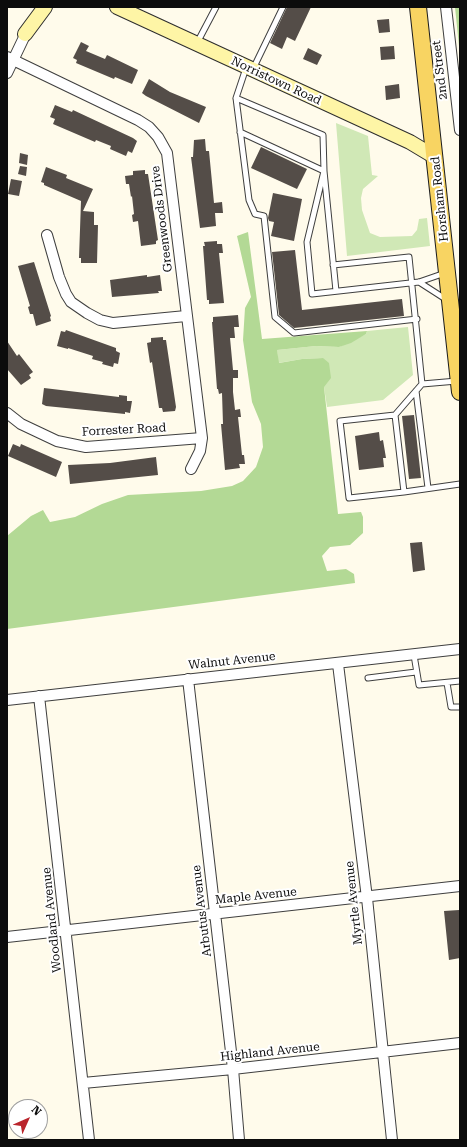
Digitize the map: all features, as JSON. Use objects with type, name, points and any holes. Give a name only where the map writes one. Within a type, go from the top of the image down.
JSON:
[{"type":"main road","points":[[25,34],[32,7]]},
{"type":"main road","points":[[25,34],[45,7]]},
{"type":"main road","name":"Norristown Road","points":[[117,7],[410,142],[435,157]]},
{"type":"main road","name":"Horsham Road","points":[[418,7],[459,386]]},
{"type":"street","points":[[7,73],[10,58],[25,34],[38,7]]},
{"type":"street","name":"2nd Street","points":[[446,7],[460,130]]},
{"type":"street","name":"Greenwoods Drive","points":[[10,58],[138,120],[149,127],[158,137],[167,153],[171,171],[186,316],[202,438],[200,451],[191,469]]},
{"type":"street","points":[[47,235],[64,290],[71,302],[86,313],[100,320],[113,322],[186,316]]},
{"type":"street","name":"Forrester Road","points":[[7,413],[21,424],[51,438],[86,447],[202,438]]},
{"type":"street","name":"Walnut Avenue","points":[[7,700],[188,679],[338,664],[460,649]]},
{"type":"street","name":"Myrtle Avenue","points":[[338,664],[367,898],[392,1140]]},
{"type":"street","name":"Arbutus Avenue","points":[[188,679],[233,1069],[239,1140]]},
{"type":"street","name":"Woodland Avenue","points":[[39,696],[89,1140]]},
{"type":"street","name":"Maple Avenue","points":[[7,937],[66,929],[367,898],[460,886]]},
{"type":"street","name":"Highland Avenue","points":[[83,1084],[382,1053],[460,1043]]},
{"type":"lane","points":[[197,44],[216,7]]},
{"type":"lane","points":[[283,7],[236,98],[249,200],[255,214],[264,216],[275,317],[294,333],[417,319]]},
{"type":"lane","points":[[236,98],[323,135],[324,171],[336,292]]},
{"type":"lane","points":[[240,132],[324,171]]},
{"type":"lane","points":[[324,171],[307,242],[312,294],[416,283],[447,272]]},
{"type":"lane","points":[[333,265],[409,257],[416,283],[422,384],[395,415],[340,421],[349,498],[460,484]]},
{"type":"lane","points":[[416,283],[450,302]]},
{"type":"lane","points":[[422,384],[459,386]]},
{"type":"lane","points":[[416,391],[428,488]]},
{"type":"lane","points":[[395,415],[404,492]]},
{"type":"lane","points":[[414,655],[419,685],[460,680]]},
{"type":"lane","points":[[368,678],[416,672]]},
{"type":"lane","points":[[447,682],[451,707],[460,707]]},
{"type":"green space","points":[[455,7],[460,7],[460,56]]},
{"type":"green space","points":[[336,123],[368,136],[372,175],[378,176],[363,189],[361,198],[362,210],[370,233],[380,237],[412,236],[417,230],[419,219],[427,218],[430,246],[347,256]]},
{"type":"green space","points":[[248,232],[262,339],[367,331],[366,334],[351,343],[339,347],[316,346],[277,350],[279,363],[302,359],[323,358],[329,363],[331,378],[324,387],[338,514],[361,512],[363,517],[363,533],[350,545],[330,547],[322,556],[327,571],[346,569],[354,574],[355,583],[7,629],[7,536],[31,516],[43,510],[50,522],[75,517],[102,504],[128,495],[201,491],[232,486],[243,481],[256,467],[263,447],[261,424],[252,402],[243,340],[245,308],[251,297],[237,236]]},
{"type":"green space","points":[[408,327],[413,375],[383,400],[327,407],[324,387],[323,358],[302,359],[278,363],[277,350],[316,346],[339,347],[366,334],[367,331]]},
{"type":"building","points":[[287,7],[311,7],[295,41],[287,37],[282,49],[270,43]]},
{"type":"building","points":[[389,19],[390,32],[379,33],[377,20]]},
{"type":"building","points":[[81,42],[89,46],[86,51],[105,59],[107,55],[138,70],[132,84],[115,77],[114,79],[76,63],[77,60],[73,58]]},
{"type":"building","points":[[394,46],[395,59],[381,60],[380,47]]},
{"type":"building","points":[[308,48],[322,55],[317,65],[303,59]]},
{"type":"building","points":[[149,79],[170,92],[206,107],[199,123],[142,93]]},
{"type":"building","points":[[399,84],[400,98],[386,100],[385,86]]},
{"type":"building","points":[[55,105],[72,112],[73,110],[133,138],[137,141],[132,153],[128,151],[126,156],[110,149],[111,146],[96,140],[95,142],[53,124],[55,119],[50,117]]},
{"type":"building","points":[[205,139],[206,151],[209,151],[214,203],[222,202],[223,213],[215,213],[216,226],[200,228],[191,157],[193,157],[194,140]]},
{"type":"building","points":[[261,147],[307,169],[297,189],[251,168]]},
{"type":"building","points":[[20,153],[28,155],[27,165],[19,163]]},
{"type":"building","points":[[20,166],[27,167],[26,176],[18,174]]},
{"type":"building","points":[[46,167],[67,175],[66,178],[93,189],[83,211],[94,212],[94,225],[98,225],[97,263],[81,263],[81,258],[79,258],[81,201],[44,185],[44,183],[41,182]]},
{"type":"building","points":[[145,170],[145,174],[148,174],[158,240],[156,241],[156,244],[141,246],[138,221],[133,222],[132,215],[134,214],[132,196],[131,197],[129,184],[126,184],[125,176],[133,175],[133,171]]},
{"type":"building","points":[[11,179],[22,181],[19,196],[8,194]]},
{"type":"building","points":[[273,193],[302,199],[294,241],[271,236],[274,222],[269,221],[268,218]]},
{"type":"building","points":[[217,241],[217,244],[222,244],[223,253],[219,253],[224,303],[209,304],[209,300],[207,300],[203,246],[205,246],[204,242]]},
{"type":"building","points":[[295,250],[302,310],[402,299],[404,316],[294,328],[279,315],[272,252]]},
{"type":"building","points":[[34,262],[51,316],[51,321],[36,326],[33,314],[30,314],[28,307],[30,306],[18,266]]},
{"type":"building","points":[[147,275],[147,277],[160,275],[162,291],[158,291],[159,293],[112,297],[110,280]]},
{"type":"building","points":[[238,315],[239,327],[234,327],[235,338],[230,338],[233,370],[238,370],[238,378],[233,378],[233,392],[235,410],[240,409],[241,417],[238,417],[242,455],[244,455],[245,464],[239,464],[240,468],[225,470],[221,424],[223,424],[222,393],[219,394],[217,389],[212,322],[213,317]]},
{"type":"building","points":[[66,330],[116,348],[116,351],[120,353],[118,364],[114,363],[113,367],[102,364],[103,362],[92,359],[93,356],[57,346],[61,331],[65,332]]},
{"type":"building","points":[[163,337],[163,340],[166,340],[176,407],[175,411],[163,412],[162,408],[159,408],[152,362],[150,363],[147,343],[151,342],[151,338]]},
{"type":"building","points":[[7,341],[17,356],[19,354],[33,372],[29,375],[31,378],[21,385],[7,369]]},
{"type":"building","points":[[44,388],[119,397],[119,395],[127,396],[127,401],[132,401],[130,413],[125,412],[125,414],[46,406],[42,404]]},
{"type":"building","points":[[414,415],[421,478],[409,479],[402,416]]},
{"type":"building","points":[[379,432],[380,441],[383,440],[386,458],[383,458],[384,467],[359,470],[355,436]]},
{"type":"building","points":[[13,444],[20,447],[21,444],[62,462],[56,477],[8,456]]},
{"type":"building","points":[[156,457],[158,475],[70,484],[68,465],[110,463]]},
{"type":"building","points":[[422,542],[425,570],[413,572],[410,543]]},
{"type":"building","points":[[459,910],[460,958],[449,960],[444,911]]}]
